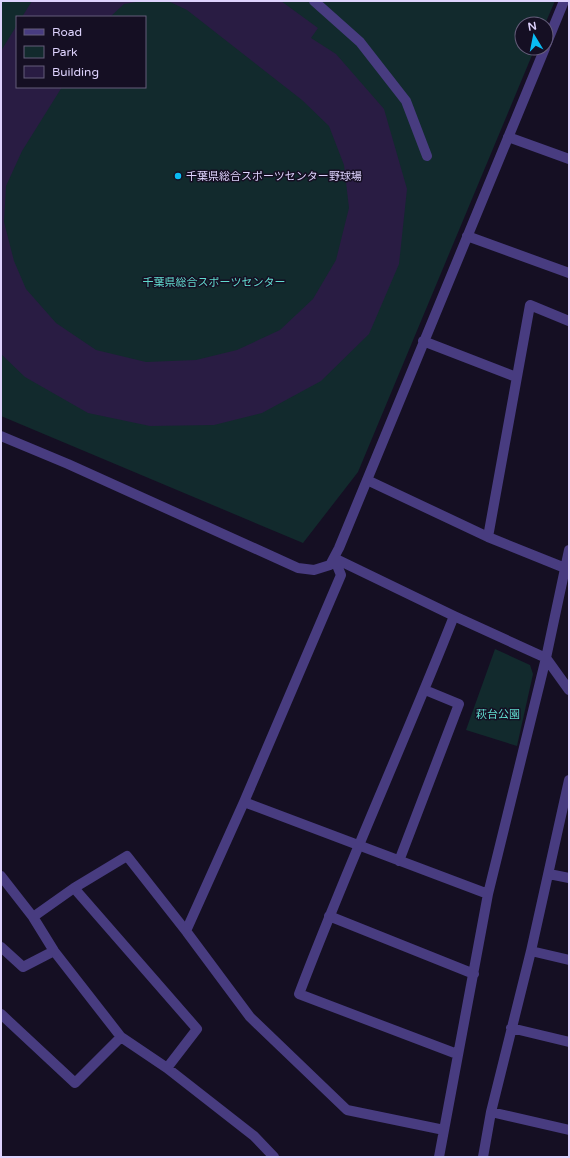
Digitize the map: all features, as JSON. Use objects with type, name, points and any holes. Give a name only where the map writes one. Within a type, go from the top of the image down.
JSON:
[{"type":"street","points":[[314,1],[360,42],[406,101],[427,156]]},
{"type":"street","points":[[554,30],[566,4]]},
{"type":"street","points":[[1,436],[68,464],[298,568],[314,570],[330,565],[367,480],[423,341],[542,56]]},
{"type":"street","points":[[508,137],[569,159]]},
{"type":"street","points":[[467,236],[569,273]]},
{"type":"street","points":[[488,537],[530,305],[569,321]]},
{"type":"street","points":[[423,341],[516,377]]},
{"type":"street","points":[[367,480],[488,537],[565,568]]},
{"type":"street","points":[[439,1157],[488,894],[546,658],[569,550]]},
{"type":"street","points":[[334,558],[454,616],[546,658],[569,690]]},
{"type":"street","points":[[186,931],[244,802],[341,575],[334,558]]},
{"type":"street","points":[[454,616],[425,690],[329,916],[300,994],[457,1054]]},
{"type":"street","points":[[400,860],[459,704],[425,690]]},
{"type":"street","points":[[482,1157],[491,1112],[549,874],[569,780]]},
{"type":"street","points":[[244,802],[359,844],[488,894]]},
{"type":"street","points":[[33,917],[74,888],[127,856],[186,931],[250,1017],[347,1110],[444,1130]]},
{"type":"street","points":[[549,874],[569,878]]},
{"type":"street","points":[[1,876],[33,917],[54,951],[121,1037],[167,1068],[254,1136],[274,1157]]},
{"type":"street","points":[[74,888],[197,1029],[167,1068]]},
{"type":"street","points":[[329,916],[474,974]]},
{"type":"street","points":[[1,947],[24,968],[54,951]]},
{"type":"street","points":[[531,951],[569,960]]},
{"type":"street","points":[[1,1014],[75,1083],[121,1037]]},
{"type":"street","points":[[511,1028],[569,1042]]},
{"type":"street","points":[[491,1112],[569,1130]]},
{"type":"green space","name":"千葉県総合スポーツセンター","points":[[1,1],[555,1],[548,16],[514,16],[514,56],[532,56],[358,472],[303,543],[1,416]]},
{"type":"green space","name":"萩台公園","points":[[495,649],[530,665],[533,674],[517,746],[466,730]]},
{"type":"building","points":[[32,1],[136,1],[124,4],[111,16],[23,16]]},
{"type":"building","points":[[168,1],[281,1],[318,28],[311,38],[336,54],[384,109],[407,189],[399,264],[369,334],[321,381],[262,413],[214,425],[150,426],[88,413],[25,377],[1,354],[1,51],[16,27],[16,88],[61,88],[22,151],[6,186],[4,222],[14,261],[26,289],[56,323],[96,350],[146,362],[196,360],[237,350],[280,330],[313,299],[336,260],[349,208],[344,165],[329,126],[302,100],[187,10]]},
{"type":"place","name":"千葉県総合スポーツセンター野球場","points":[[178,176]]}]
